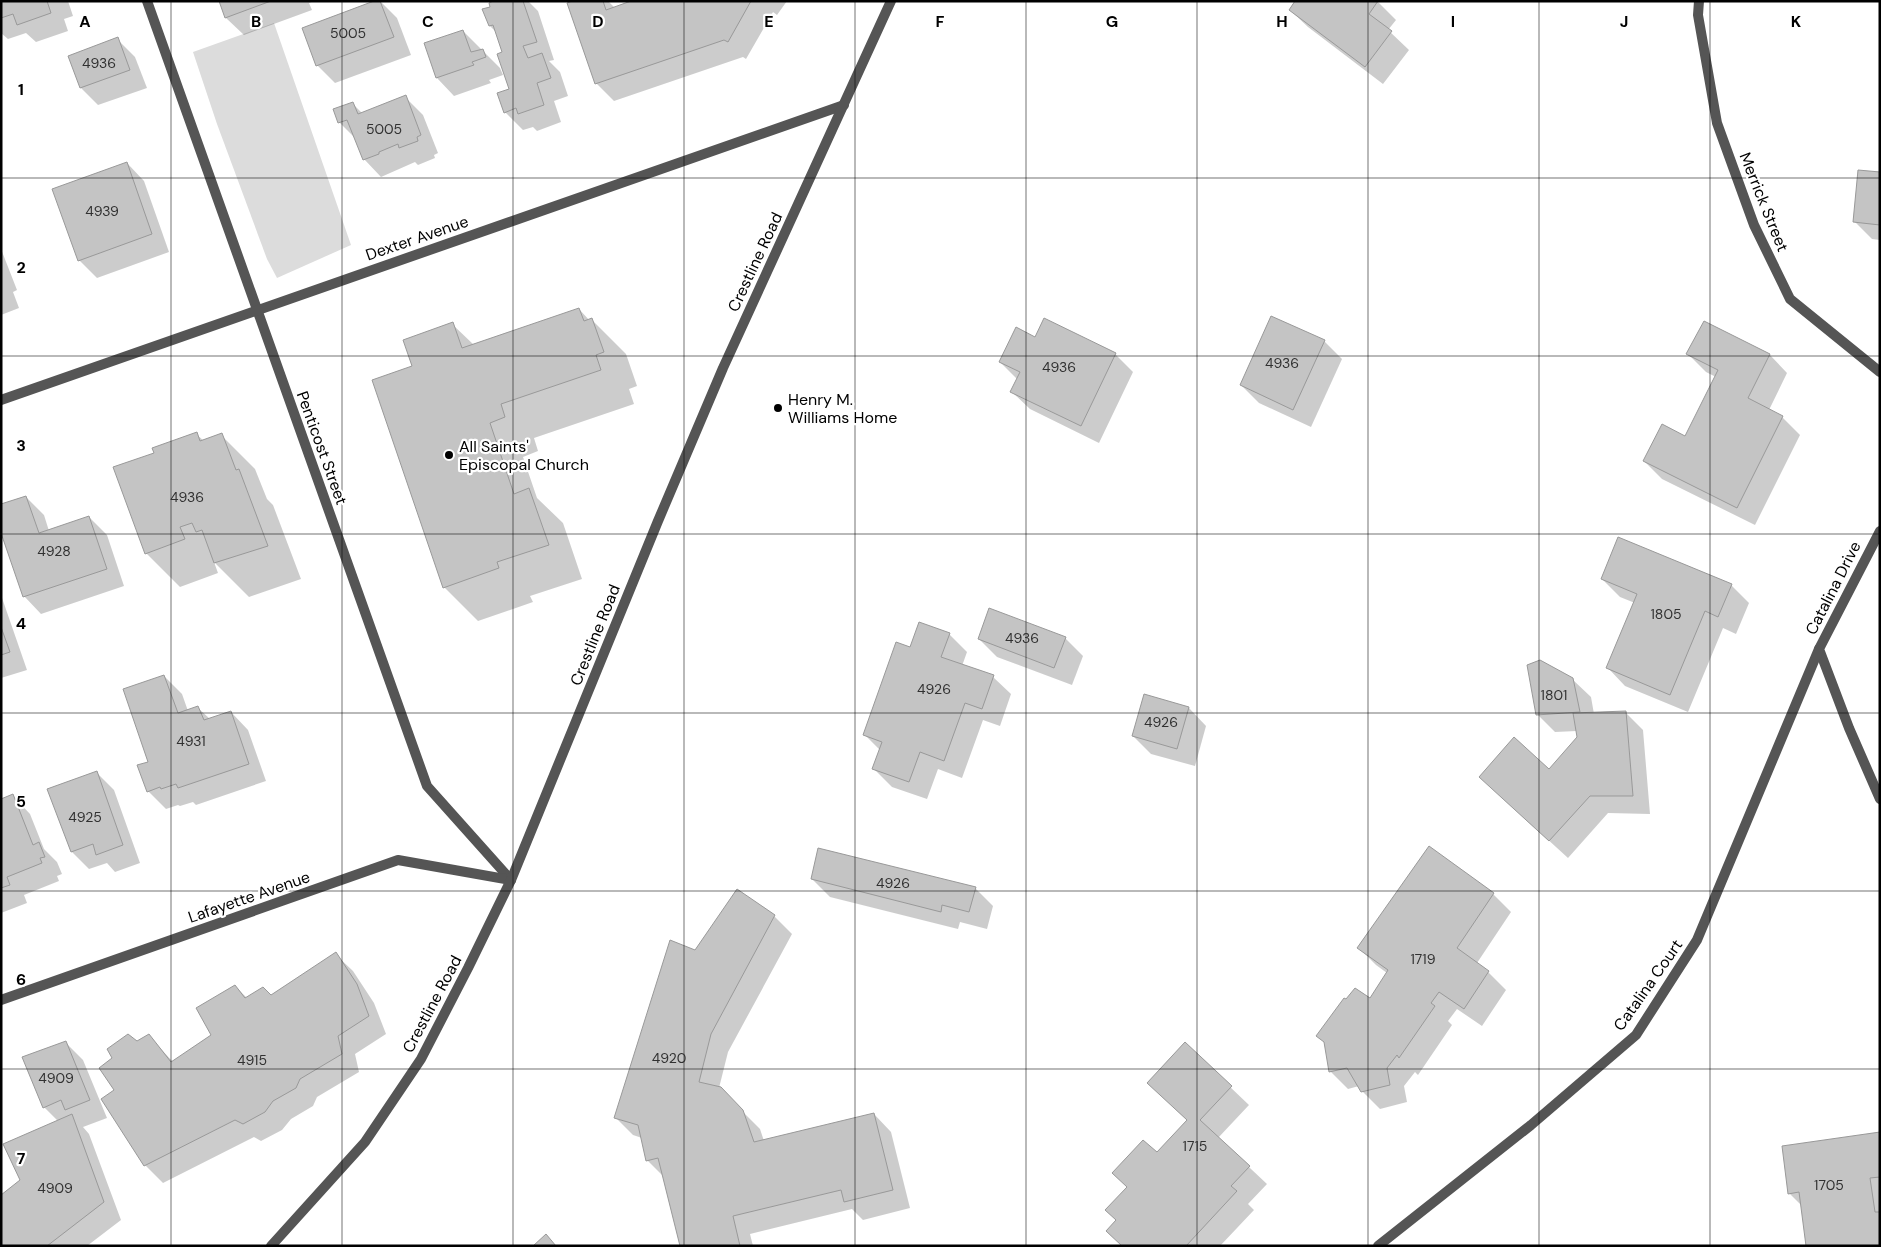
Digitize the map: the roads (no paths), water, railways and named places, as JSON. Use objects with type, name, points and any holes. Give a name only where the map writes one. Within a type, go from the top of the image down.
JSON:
[{"type":"street","name":"Penticost Street","points":[[147,1],[427,786],[511,880]]},
{"type":"street","name":"Crestline Road","points":[[272,1246],[364,1142],[421,1059],[468,968],[511,880],[658,521],[723,368],[891,1]]},
{"type":"street","name":"Merrick Street","points":[[1699,1],[1698,15],[1716,123],[1754,225],[1790,299],[1880,372]]},
{"type":"street","name":"Dexter Avenue","points":[[1,400],[844,105]]},
{"type":"street","name":"Catalina Drive","points":[[1880,530],[1818,649],[1849,728],[1880,799]]},
{"type":"street","name":"Catalina Court","points":[[1378,1246],[1531,1125],[1636,1035],[1697,940],[1818,649]]},
{"type":"street","name":"Lafayette Avenue","points":[[1,1000],[398,860],[511,880]]},
{"type":"place","name":"Henry M. Williams Home","points":[[778,408]]},
{"type":"place","name":"All Saints' Episcopal Church","points":[[449,455]]}]
